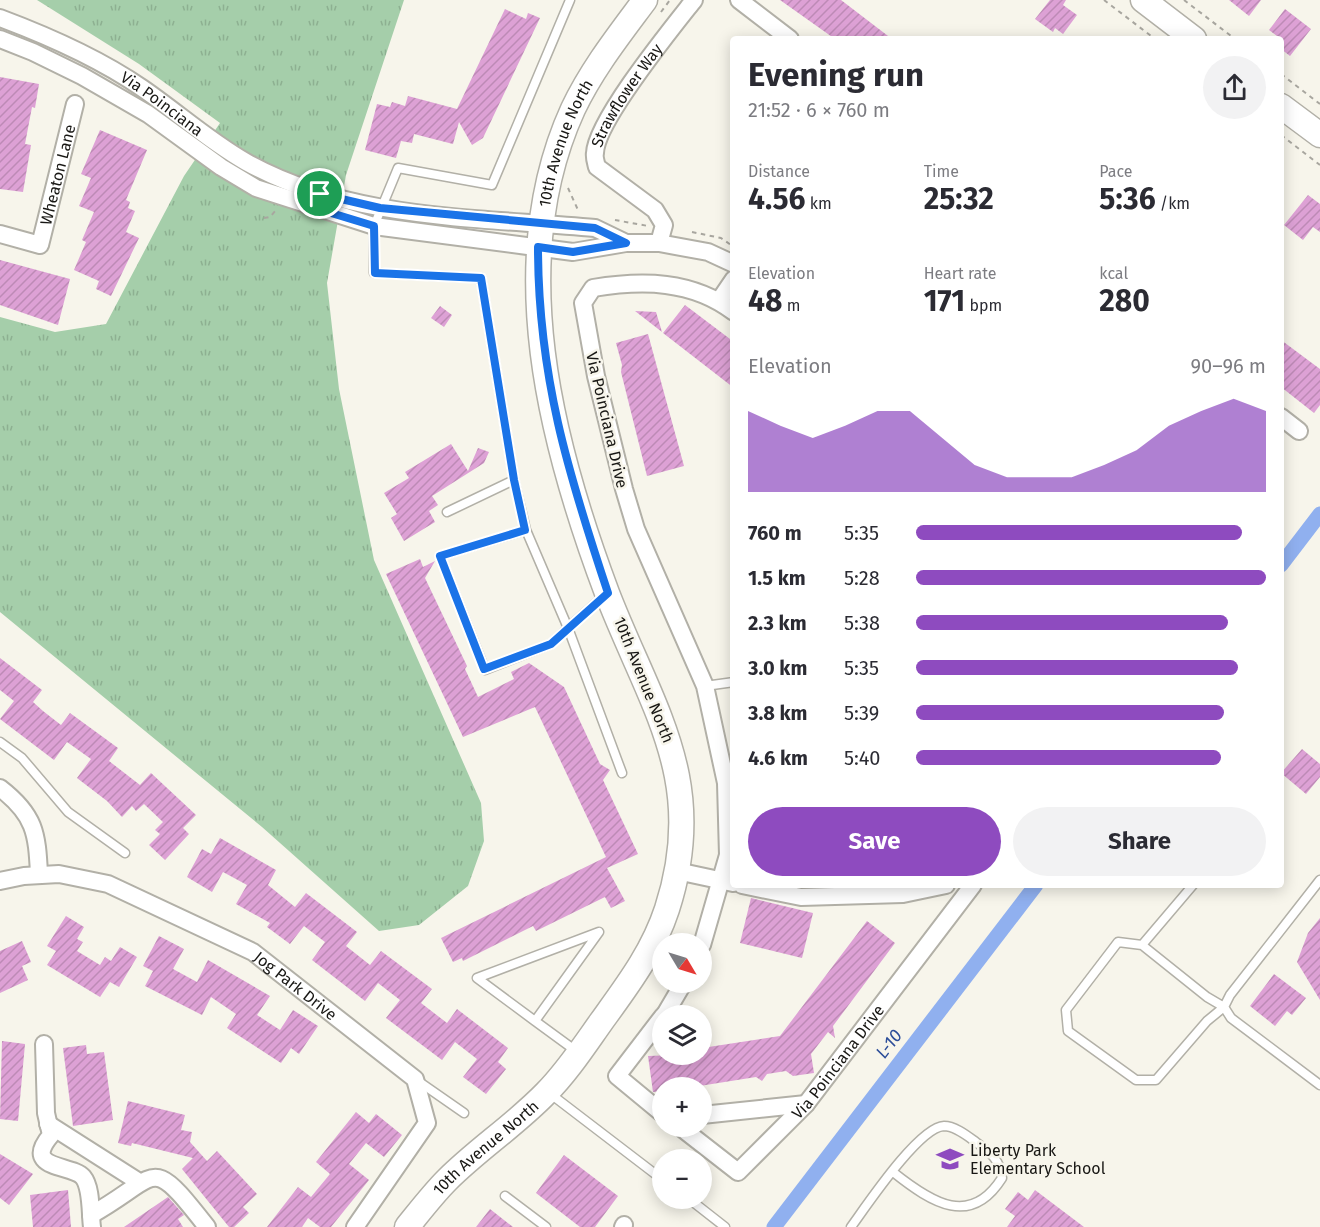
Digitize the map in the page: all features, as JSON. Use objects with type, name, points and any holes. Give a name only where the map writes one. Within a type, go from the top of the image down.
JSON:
[{"type":"street","name":"Strawflower Way","points":[[661,236],[664,225],[655,210],[597,167],[595,153],[617,105],[644,65],[694,0]]},
{"type":"street","points":[[739,0],[786,36]]},
{"type":"street","points":[[1143,0],[1190,36]]},
{"type":"street","name":"10th Avenue North","points":[[407,1227],[448,1178],[495,1141],[547,1092],[579,1053],[637,972],[654,942],[667,911],[677,871],[681,803],[674,758],[661,715],[608,593],[573,491],[550,393],[539,299],[538,247],[541,223],[551,172],[573,110],[592,74],[651,9]]},
{"type":"street","name":"Via Poinciana","points":[[0,18],[69,49],[140,86],[245,161],[319,201],[374,226],[573,252],[661,236],[730,262]]},
{"type":"street","name":"Via Poinciana","points":[[0,39],[82,76],[148,114],[220,166],[256,188],[319,201],[595,228],[626,243]]},
{"type":"street","name":"Wheaton Lane","points":[[0,234],[40,244],[75,104]]},
{"type":"street","points":[[1284,108],[1320,135]]},
{"type":"street","name":"Via Poinciana Drive","points":[[707,933],[727,882],[726,783],[705,686],[633,519],[610,442],[583,303],[592,288],[669,283],[719,301],[730,309]]},
{"type":"street","points":[[719,301],[730,285]]},
{"type":"street","points":[[1284,419],[1299,431]]},
{"type":"street","points":[[0,788],[19,804],[32,822],[37,843],[39,874]]},
{"type":"street","points":[[677,871],[727,882]]},
{"type":"street","name":"Jog Park Drive","points":[[0,880],[39,874],[84,877],[108,884],[253,952],[416,1079]]},
{"type":"street","points":[[757,888],[801,897],[903,894],[932,888]]},
{"type":"street","name":"Via Poinciana Drive","points":[[693,1137],[738,1172],[806,1104],[971,888]]},
{"type":"street","points":[[652,1030],[617,1076],[652,1105]]},
{"type":"street","points":[[44,1044],[48,1124],[51,1135],[45,1142],[43,1152],[46,1162],[55,1168],[75,1170],[83,1177],[87,1187],[91,1221]]},
{"type":"street","points":[[355,1227],[427,1124],[416,1079]]},
{"type":"street","points":[[712,1114],[806,1104]]},
{"type":"street","points":[[48,1124],[139,1182]]},
{"type":"street","points":[[91,1221],[139,1182],[154,1176],[164,1178],[176,1187],[207,1227]]},
{"type":"lane","points":[[570,0],[492,185],[398,168],[374,226],[375,273],[481,278],[514,480],[525,530],[568,628],[622,773]]},
{"type":"lane","points":[[447,512],[514,480]]},
{"type":"lane","points":[[525,530],[440,556],[484,669],[551,644],[608,593]]},
{"type":"lane","points":[[705,686],[730,683]]},
{"type":"lane","points":[[0,742],[22,758],[68,812],[125,853]]},
{"type":"lane","points":[[1320,880],[1230,995],[1224,1007],[1206,1021],[1156,1080],[1136,1080],[1068,1031],[1066,1010],[1118,942],[1142,945],[1207,997],[1224,1007],[1231,1018],[1320,1086]]},
{"type":"lane","points":[[1142,945],[1190,888]]},
{"type":"lane","points":[[535,1020],[599,932],[477,978],[579,1053]]},
{"type":"lane","points":[[416,1079],[464,1113]]},
{"type":"lane","points":[[547,1092],[652,1172]]},
{"type":"lane","points":[[851,1227],[920,1137],[944,1126],[965,1134],[996,1158],[1002,1178],[984,1206],[973,1215]]},
{"type":"lane","points":[[893,1172],[952,1216]]},
{"type":"lane","points":[[505,1196],[546,1227]]},
{"type":"lane","points":[[702,1209],[725,1227]]},
{"type":"path","points":[[651,9],[670,0]]},
{"type":"path","points":[[1104,0],[1151,36]]},
{"type":"path","points":[[1184,0],[1231,36]]},
{"type":"path","points":[[1284,76],[1320,104]]},
{"type":"path","points":[[1284,137],[1320,165]]},
{"type":"path","points":[[566,179],[575,208],[584,213]]},
{"type":"path","points":[[611,219],[661,236],[721,238],[730,244]]},
{"type":"green space","points":[[37,0],[404,0],[346,175],[327,283],[339,389],[374,560],[481,803],[484,841],[468,886],[419,925],[379,931],[262,827],[0,612],[0,317],[55,332],[106,324],[184,176],[220,123],[139,64]]},
{"type":"building","points":[[780,0],[841,0],[888,36],[831,36]]},
{"type":"building","points":[[1050,0],[1066,0],[1063,5],[1077,15],[1063,34],[1055,28],[1053,32],[1035,19]]},
{"type":"building","points":[[1229,0],[1261,0],[1249,16]]},
{"type":"building","points":[[505,9],[526,19],[528,13],[540,18],[483,138],[472,145],[459,122],[453,144],[414,134],[412,143],[401,141],[396,158],[365,150],[377,104],[390,107],[392,102],[405,106],[408,96],[457,109]]},
{"type":"building","points":[[1285,9],[1311,29],[1290,56],[1284,51],[1284,36],[1277,36],[1269,30]]},
{"type":"building","points":[[0,77],[39,84],[25,144],[31,145],[23,192],[0,189]]},
{"type":"building","points":[[100,130],[147,150],[126,200],[130,202],[128,208],[135,211],[126,232],[139,238],[111,296],[96,289],[99,281],[74,270],[86,242],[82,240],[94,212],[79,206],[91,178],[81,174]]},
{"type":"building","points":[[1308,195],[1320,204],[1320,232],[1313,227],[1303,240],[1284,225]]},
{"type":"building","points":[[0,260],[70,279],[58,325],[0,305]]},
{"type":"building","points":[[685,305],[730,339],[730,385],[663,333]]},
{"type":"building","points":[[440,306],[452,315],[444,327],[431,318]]},
{"type":"building","points":[[635,311],[656,312],[662,332]]},
{"type":"building","points":[[648,334],[684,466],[647,476],[616,343]]},
{"type":"building","points":[[1284,342],[1320,369],[1320,405],[1314,413],[1284,389]]},
{"type":"building","points":[[451,444],[468,471],[478,448],[489,452],[484,463],[432,496],[438,505],[429,511],[435,522],[404,541],[391,518],[397,514],[384,493],[409,478],[405,472]]},
{"type":"building","points":[[420,559],[423,567],[435,561],[425,578],[467,666],[465,669],[478,697],[514,679],[511,672],[529,663],[564,687],[600,764],[610,770],[603,780],[638,854],[607,868],[625,901],[611,908],[605,897],[536,931],[533,926],[463,961],[462,958],[453,962],[441,938],[606,857],[535,707],[463,737],[386,574]]},
{"type":"building","points":[[0,658],[42,690],[33,702],[43,711],[61,725],[70,713],[118,748],[109,761],[140,785],[151,773],[196,815],[183,828],[189,834],[165,860],[149,845],[160,834],[155,830],[163,822],[144,804],[136,811],[132,806],[122,817],[107,801],[77,778],[91,759],[67,742],[54,760],[0,719],[14,701],[0,690]]},
{"type":"building","points":[[1302,749],[1320,764],[1320,777],[1306,794],[1284,776],[1284,770]]},
{"type":"building","points":[[220,838],[276,870],[268,885],[295,907],[306,893],[357,932],[346,946],[370,965],[381,951],[432,989],[421,1003],[447,1023],[457,1009],[508,1048],[498,1062],[506,1069],[486,1094],[463,1077],[477,1059],[455,1042],[442,1060],[386,1018],[400,1000],[378,983],[365,1001],[312,960],[325,942],[304,926],[290,944],[267,927],[270,923],[236,904],[247,885],[223,872],[212,892],[187,877],[202,849],[211,854]]},
{"type":"building","points":[[751,898],[813,913],[802,958],[740,943]]},
{"type":"building","points":[[66,916],[84,927],[77,939],[83,942],[77,951],[100,965],[105,957],[111,961],[120,947],[137,957],[119,987],[110,982],[100,997],[47,965],[56,951],[47,946]]},
{"type":"building","points":[[1320,918],[1320,1000],[1297,962],[1308,933]]},
{"type":"building","points":[[867,921],[895,943],[833,1026],[835,1038],[828,1032],[811,1054],[814,1073],[793,1076],[786,1071],[767,1074],[762,1081],[756,1077],[712,1084],[712,1077],[652,1077],[652,1085],[648,1056],[652,1056],[652,1065],[712,1065],[712,1046],[780,1036]]},
{"type":"building","points":[[159,936],[184,949],[173,969],[197,982],[208,960],[270,996],[257,1015],[280,1030],[293,1010],[318,1026],[299,1054],[291,1048],[281,1063],[227,1028],[236,1014],[211,997],[202,1015],[145,986],[153,971],[143,966]]},
{"type":"building","points":[[22,941],[31,962],[22,966],[28,980],[0,993],[0,951]]},
{"type":"building","points":[[1274,974],[1306,998],[1292,1015],[1287,1011],[1275,1026],[1250,1006]]},
{"type":"building","points":[[2,1041],[25,1044],[18,1121],[0,1119]]},
{"type":"building","points":[[86,1045],[87,1054],[104,1052],[113,1120],[73,1126],[63,1048]]},
{"type":"building","points":[[128,1101],[185,1115],[181,1130],[192,1132],[190,1142],[207,1161],[217,1151],[257,1194],[243,1207],[249,1213],[234,1227],[229,1227],[182,1169],[193,1158],[132,1143],[131,1146],[118,1143]]},
{"type":"building","points":[[356,1112],[369,1123],[376,1114],[402,1135],[384,1157],[366,1143],[349,1164],[369,1180],[331,1227],[320,1227],[308,1218],[302,1227],[267,1227],[298,1187],[311,1197],[330,1174],[316,1162]]},
{"type":"building","points":[[0,1154],[33,1174],[9,1205],[0,1198]]},
{"type":"building","points":[[564,1155],[618,1196],[595,1227],[580,1227],[536,1193]]},
{"type":"building","points":[[68,1190],[71,1227],[33,1227],[30,1195]]},
{"type":"building","points":[[1035,1190],[1084,1227],[1007,1227],[1015,1216],[1005,1209],[1018,1192],[1028,1200]]},
{"type":"building","points":[[168,1197],[184,1215],[178,1219],[183,1227],[124,1227]]},
{"type":"building","points":[[490,1209],[513,1227],[476,1227]]},
{"type":"waterway","name":"L-10","points":[[1284,561],[1320,514]]},
{"type":"waterway","name":"L-10","points":[[774,1227],[1034,888]]},
{"type":"place","name":"Liberty Park Elementary School","points":[[950,1159]]},
{"type":"route","points":[[320,194],[380,208],[500,221],[595,228],[626,243],[573,252],[538,247],[539,299],[550,393],[573,491],[608,593],[551,644],[484,669],[440,556],[525,530],[514,480],[481,278],[375,273],[374,226],[318,209],[320,194]]}]
